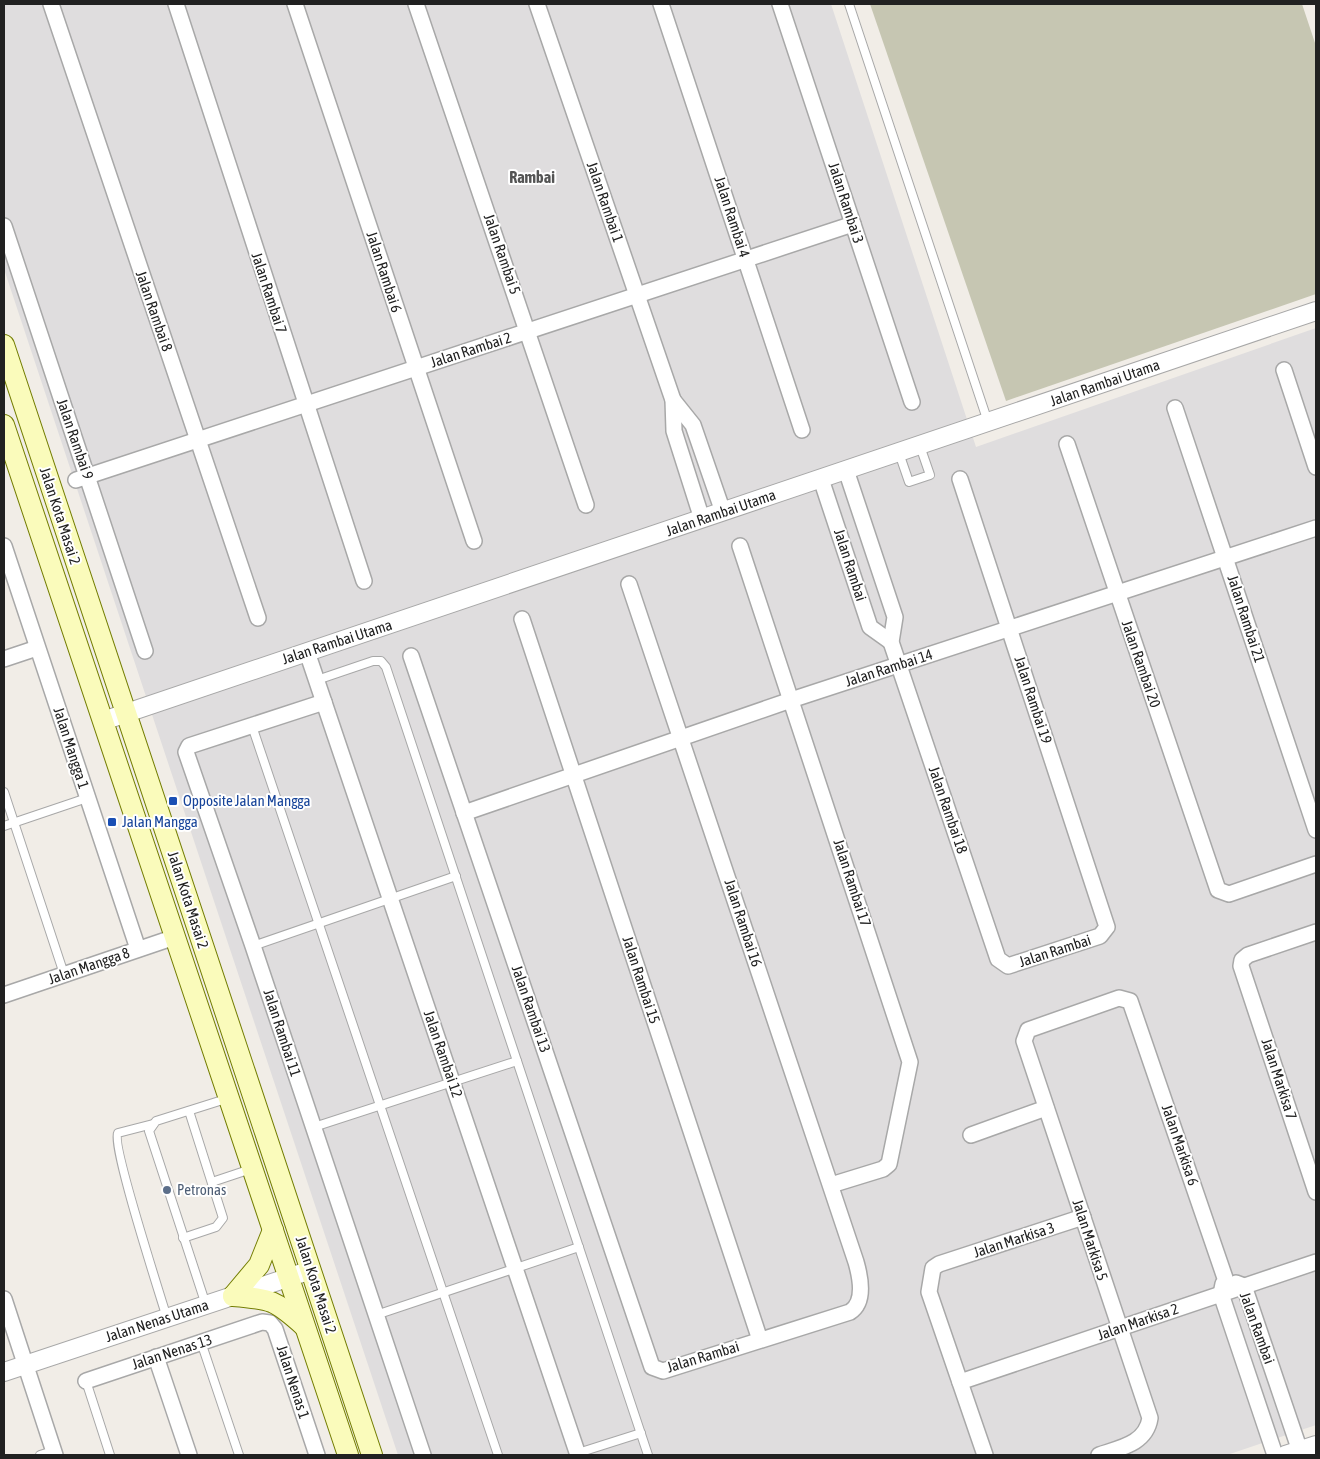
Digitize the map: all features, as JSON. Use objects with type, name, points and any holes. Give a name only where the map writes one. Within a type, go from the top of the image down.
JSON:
[{"type":"main road","name":"Jalan Kota Masai 2","points":[[4,345],[372,1455]]},
{"type":"main road","name":"Jalan Kota Masai 2","points":[[4,425],[348,1455]]},
{"type":"main road","points":[[233,1296],[259,1265],[273,1230]]},
{"type":"main road","points":[[233,1296],[259,1298],[281,1305],[306,1328]]},
{"type":"street","name":"Jalan Rambai 8","points":[[51,4],[258,618]]},
{"type":"street","name":"Jalan Rambai 7","points":[[176,4],[364,581]]},
{"type":"street","name":"Jalan Rambai 6","points":[[295,4],[474,541]]},
{"type":"street","name":"Jalan Rambai 5","points":[[416,4],[529,331],[586,505]]},
{"type":"street","name":"Jalan Rambai 1","points":[[537,4],[672,400],[674,432],[702,519]]},
{"type":"street","name":"Jalan Rambai 4","points":[[662,4],[802,430]]},
{"type":"street","name":"Jalan Rambai 3","points":[[780,4],[912,402]]},
{"type":"street","name":"Jalan Rambai 2","points":[[82,478],[853,224]]},
{"type":"street","name":"Jalan Rambai 9","points":[[4,226],[82,478],[146,651]]},
{"type":"street","name":"Jalan Rambai Utama","points":[[102,721],[1316,311]]},
{"type":"street","points":[[1284,370],[1316,467]]},
{"type":"street","name":"Jalan Rambai 1","points":[[672,400],[693,425],[723,512]]},
{"type":"street","name":"Jalan Rambai 21","points":[[1176,408],[1316,830]]},
{"type":"street","name":"Jalan Rambai 20","points":[[1067,444],[1215,885],[1221,893],[1229,894],[1316,864]]},
{"type":"street","name":"Jalan Rambai","points":[[846,470],[895,617],[891,642],[899,665]]},
{"type":"street","name":"Jalan Rambai","points":[[821,479],[870,626],[891,642]]},
{"type":"street","name":"Jalan Rambai 19","points":[[960,479],[1105,921]]},
{"type":"street","name":"Jalan Rambai 14","points":[[464,813],[791,700],[1316,528]]},
{"type":"street","name":"Jalan Mangga 1","points":[[4,546],[138,949]]},
{"type":"street","name":"Jalan Rambai 17","points":[[740,546],[911,1065],[889,1164],[883,1169],[831,1185]]},
{"type":"street","points":[[856,584],[882,576]]},
{"type":"street","name":"Jalan Rambai 16","points":[[629,584],[856,1262]]},
{"type":"street","name":"Jalan Rambai 15","points":[[522,619],[760,1340]]},
{"type":"street","points":[[4,659],[37,648]]},
{"type":"street","name":"Jalan Rambai 12","points":[[307,652],[578,1454]]},
{"type":"street","name":"Jalan Rambai 13","points":[[411,656],[650,1363]]},
{"type":"street","name":"Jalan Rambai 18","points":[[899,665],[998,956]]},
{"type":"street","name":"Jalan Rambai 11","points":[[324,702],[189,746],[186,752],[253,946],[423,1455]]},
{"type":"street","name":"Jalan Rambai","points":[[998,956],[1004,965],[1012,965],[1100,936],[1106,931],[1105,921]]},
{"type":"street","name":"Jalan Markisa 7","points":[[1316,932],[1248,955],[1242,960],[1241,966],[1316,1192]]},
{"type":"street","name":"Jalan Mangga 8","points":[[4,995],[175,937]]},
{"type":"street","name":"Jalan Markisa 6","points":[[1026,1047],[1025,1033],[1031,1028],[1119,998],[1130,1001],[1225,1278]]},
{"type":"street","name":"Jalan Markisa 5","points":[[1026,1047],[1118,1328],[1149,1416],[1149,1423],[1144,1433],[1133,1444],[1099,1455]]},
{"type":"street","points":[[971,1135],[1046,1108]]},
{"type":"street","name":"Jalan Markisa 3","points":[[960,1382],[928,1289],[933,1268],[944,1262],[1083,1217]]},
{"type":"street","name":"Jalan Rambai","points":[[650,1363],[655,1370],[663,1371],[853,1310],[862,1285],[856,1262]]},
{"type":"street","name":"Jalan Markisa 2","points":[[960,1382],[1316,1262]]},
{"type":"street","name":"Jalan Nenas Utama","points":[[4,1372],[311,1270]]},
{"type":"street","name":"Jalan Rambai","points":[[1275,1455],[1221,1294],[1225,1278],[1244,1286],[1301,1450]]},
{"type":"street","points":[[4,1299],[25,1365],[49,1454]]},
{"type":"street","name":"Jalan Nenas 1","points":[[258,1324],[270,1323],[275,1329],[317,1455]]},
{"type":"street","name":"Jalan Nenas 13","points":[[86,1381],[258,1324]]},
{"type":"street","points":[[156,1358],[189,1455]]},
{"type":"street","points":[[960,1382],[985,1455]]},
{"type":"lane","points":[[849,4],[988,422]]},
{"type":"lane","points":[[899,453],[909,482],[930,475],[920,446]]},
{"type":"lane","points":[[317,680],[373,660],[384,664],[648,1455]]},
{"type":"lane","points":[[252,726],[498,1455]]},
{"type":"lane","points":[[4,792],[64,974]]},
{"type":"lane","points":[[4,826],[87,798]]},
{"type":"lane","points":[[253,946],[456,876]]},
{"type":"lane","points":[[314,1127],[517,1061]]},
{"type":"lane","points":[[167,1318],[122,1169],[116,1139],[118,1133],[153,1124],[229,1098]]},
{"type":"lane","points":[[184,1238],[216,1227],[222,1222],[222,1214],[189,1111]]},
{"type":"lane","points":[[153,1124],[150,1135],[206,1305]]},
{"type":"lane","points":[[212,1182],[252,1168]]},
{"type":"lane","points":[[376,1315],[579,1248]]},
{"type":"lane","points":[[201,1342],[239,1455]]},
{"type":"lane","points":[[86,1381],[110,1455]]},
{"type":"lane","points":[[578,1454],[641,1433]]},
{"type":"shaded area","points":[[4,4],[831,4],[976,447],[1316,328],[1316,1425],[1227,1455],[398,1455],[4,269]]},
{"type":"shaded area","points":[[870,4],[1302,4],[1316,46],[1316,294],[1006,401]]},
{"type":"place","name":"Opposite Jalan Mangga","points":[[173,801]]},
{"type":"place","name":"Jalan Mangga","points":[[112,822]]},
{"type":"place","name":"Petronas","points":[[167,1190]]},
{"type":"district","name":"Rambai","points":[[532,177]]}]
